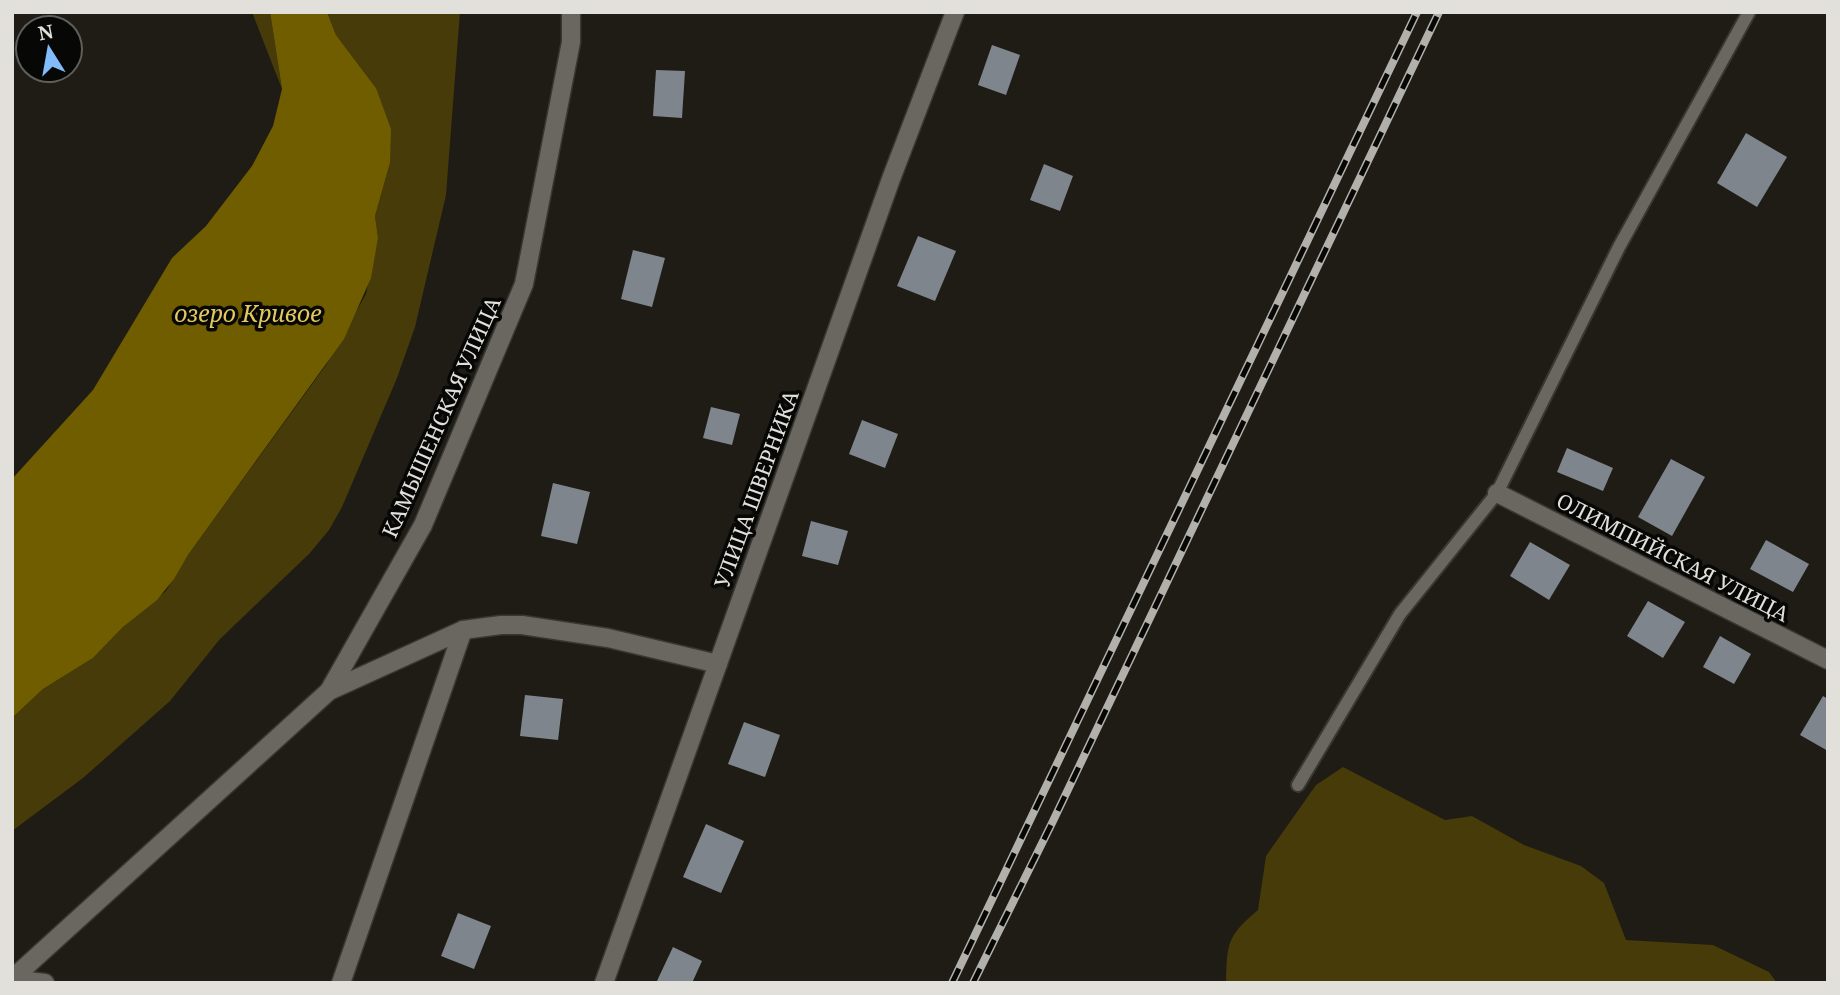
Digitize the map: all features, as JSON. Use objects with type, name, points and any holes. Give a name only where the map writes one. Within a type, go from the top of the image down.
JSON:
[{"type":"street","name":"КАМЫШЕНСКАЯ УЛИЦА","points":[[12,979],[329,691],[423,525],[524,284],[571,42],[570,12]]},
{"type":"street","name":"УЛИЦА ШВЕРНИКА","points":[[604,983],[891,178],[955,12]]},
{"type":"street","name":"ОЛИМПИЙСКАЯ УЛИЦА","points":[[1497,494],[1828,660]]},
{"type":"street","points":[[329,691],[463,630],[522,625],[608,638],[718,664]]},
{"type":"street","points":[[341,983],[463,630]]},
{"type":"street","points":[[12,979],[45,983]]},
{"type":"lane","points":[[1298,785],[1400,614],[1497,494],[1619,247],[1749,12]]},
{"type":"shaded area","points":[[252,12],[270,12],[282,89]]},
{"type":"shaded area","points":[[327,12],[460,12],[446,195],[415,327],[397,378],[342,507],[329,530],[309,554],[220,639],[170,701],[83,778],[12,831],[12,718],[43,689],[93,658],[123,627],[166,591],[188,555],[326,365],[366,294],[378,238],[375,216],[390,163],[376,88],[336,35]]},
{"type":"shaded area","points":[[1343,767],[1445,820],[1472,816],[1524,845],[1581,866],[1604,883],[1626,940],[1713,945],[1769,972],[1777,983],[1226,983],[1231,941],[1240,927],[1258,910],[1266,856],[1316,785]]},
{"type":"water","name":"озеро Кривое","points":[[270,12],[327,12],[336,35],[376,88],[391,129],[390,163],[375,216],[378,238],[371,278],[344,339],[157,600],[123,627],[93,658],[43,689],[12,718],[12,479],[93,390],[172,258],[206,226],[252,166],[273,126],[282,89]]},
{"type":"building","points":[[992,45],[1020,55],[1006,95],[978,85]]},
{"type":"building","points":[[656,70],[685,71],[682,118],[653,116]]},
{"type":"building","points":[[1746,133],[1787,157],[1757,207],[1717,183]]},
{"type":"building","points":[[1044,164],[1073,176],[1060,211],[1030,200]]},
{"type":"building","points":[[918,236],[956,251],[935,301],[897,286]]},
{"type":"building","points":[[633,250],[665,258],[652,307],[621,299]]},
{"type":"building","points":[[711,407],[740,414],[732,445],[703,438]]},
{"type":"building","points":[[862,420],[898,434],[885,468],[849,454]]},
{"type":"building","points":[[1567,448],[1613,468],[1603,491],[1557,472]]},
{"type":"building","points":[[1671,459],[1705,477],[1672,536],[1638,517]]},
{"type":"building","points":[[553,483],[590,492],[577,544],[541,536]]},
{"type":"building","points":[[811,521],[848,531],[838,565],[802,556]]},
{"type":"building","points":[[1766,540],[1809,564],[1793,592],[1750,569]]},
{"type":"building","points":[[1530,542],[1570,565],[1549,600],[1510,576]]},
{"type":"building","points":[[1648,601],[1685,622],[1663,658],[1627,636]]},
{"type":"building","points":[[1720,636],[1751,654],[1734,684],[1703,667]]},
{"type":"building","points":[[525,695],[563,699],[558,740],[520,736]]},
{"type":"building","points":[[1823,696],[1828,699],[1828,751],[1800,735]]},
{"type":"building","points":[[744,722],[780,735],[765,777],[728,764]]},
{"type":"building","points":[[706,824],[744,841],[721,893],[683,877]]},
{"type":"building","points":[[458,913],[491,926],[474,969],[441,956]]},
{"type":"building","points":[[673,947],[702,961],[692,983],[656,983]]},
{"type":"railway","points":[[952,983],[1417,12]]},
{"type":"railway","points":[[973,983],[1439,12]]}]
